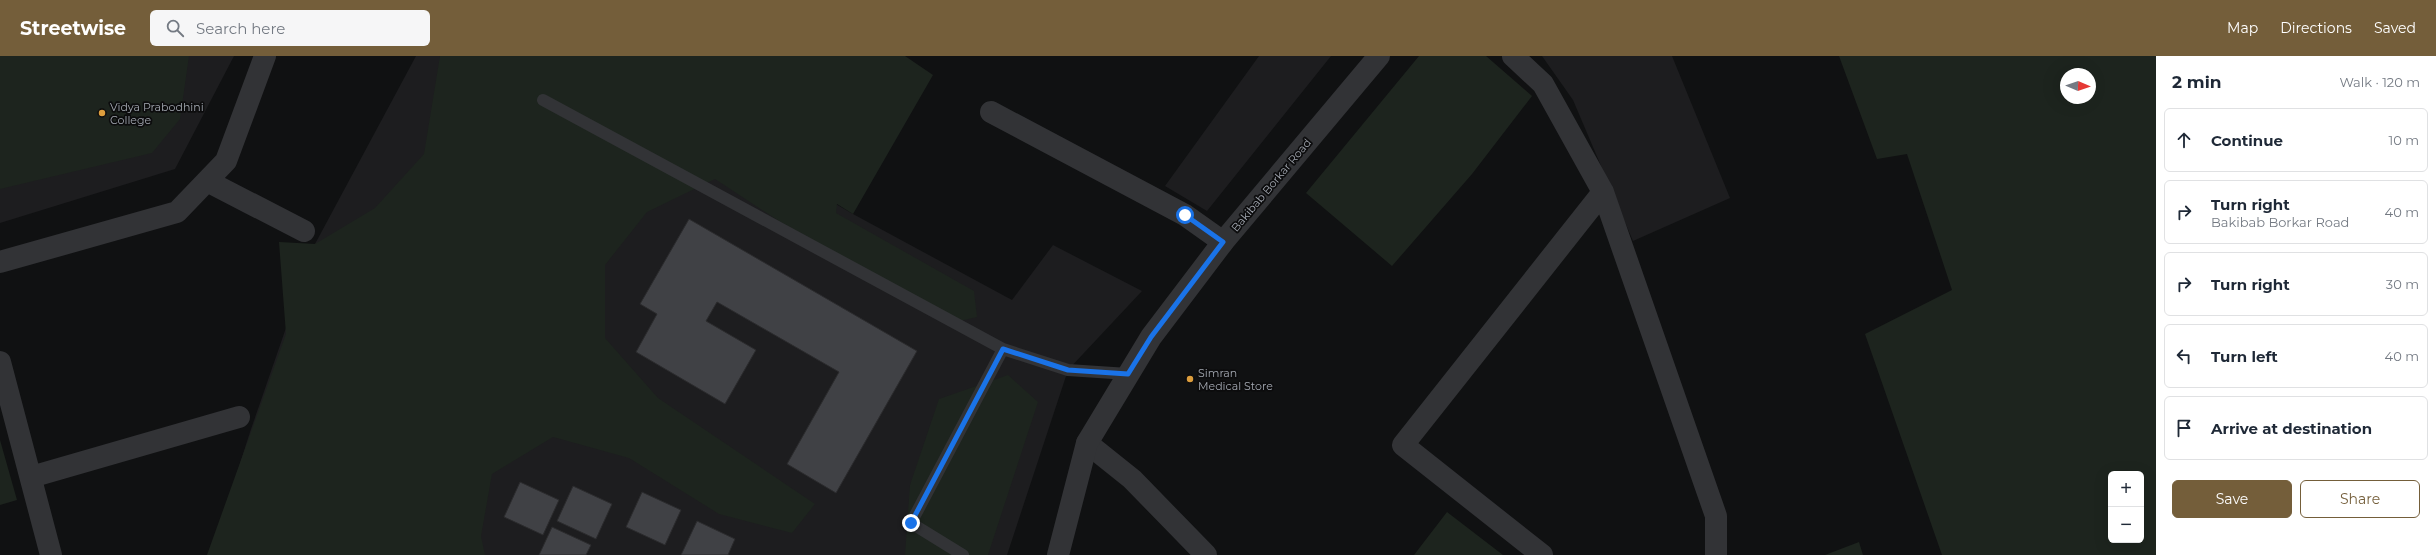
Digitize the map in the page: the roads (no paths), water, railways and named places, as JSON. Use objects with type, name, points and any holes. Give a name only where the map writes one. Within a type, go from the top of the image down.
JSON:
[{"type":"street","points":[[0,262],[177,212],[226,161],[265,56]]},
{"type":"street","name":"Bakibab Borkar Road","points":[[1058,555],[1087,443],[1151,337],[1223,242],[1379,56]]},
{"type":"street","points":[[1513,56],[1543,84],[1603,192],[1716,516],[1716,555]]},
{"type":"street","points":[[991,112],[1185,215],[1223,242]]},
{"type":"street","points":[[207,181],[304,231]]},
{"type":"street","points":[[1542,555],[1403,445],[1603,192]]},
{"type":"street","points":[[0,362],[51,555]]},
{"type":"street","points":[[31,477],[240,417]]},
{"type":"street","points":[[1087,443],[1132,479],[1206,555]]},
{"type":"lane","points":[[543,100],[1003,349],[1068,370],[1128,374]]},
{"type":"lane","points":[[963,555],[911,523],[1003,349]]},
{"type":"place","name":"Vidya Prabodhini College","points":[[102,113]]},
{"type":"place","name":"Simran Medical Store","points":[[1190,379]]}]
